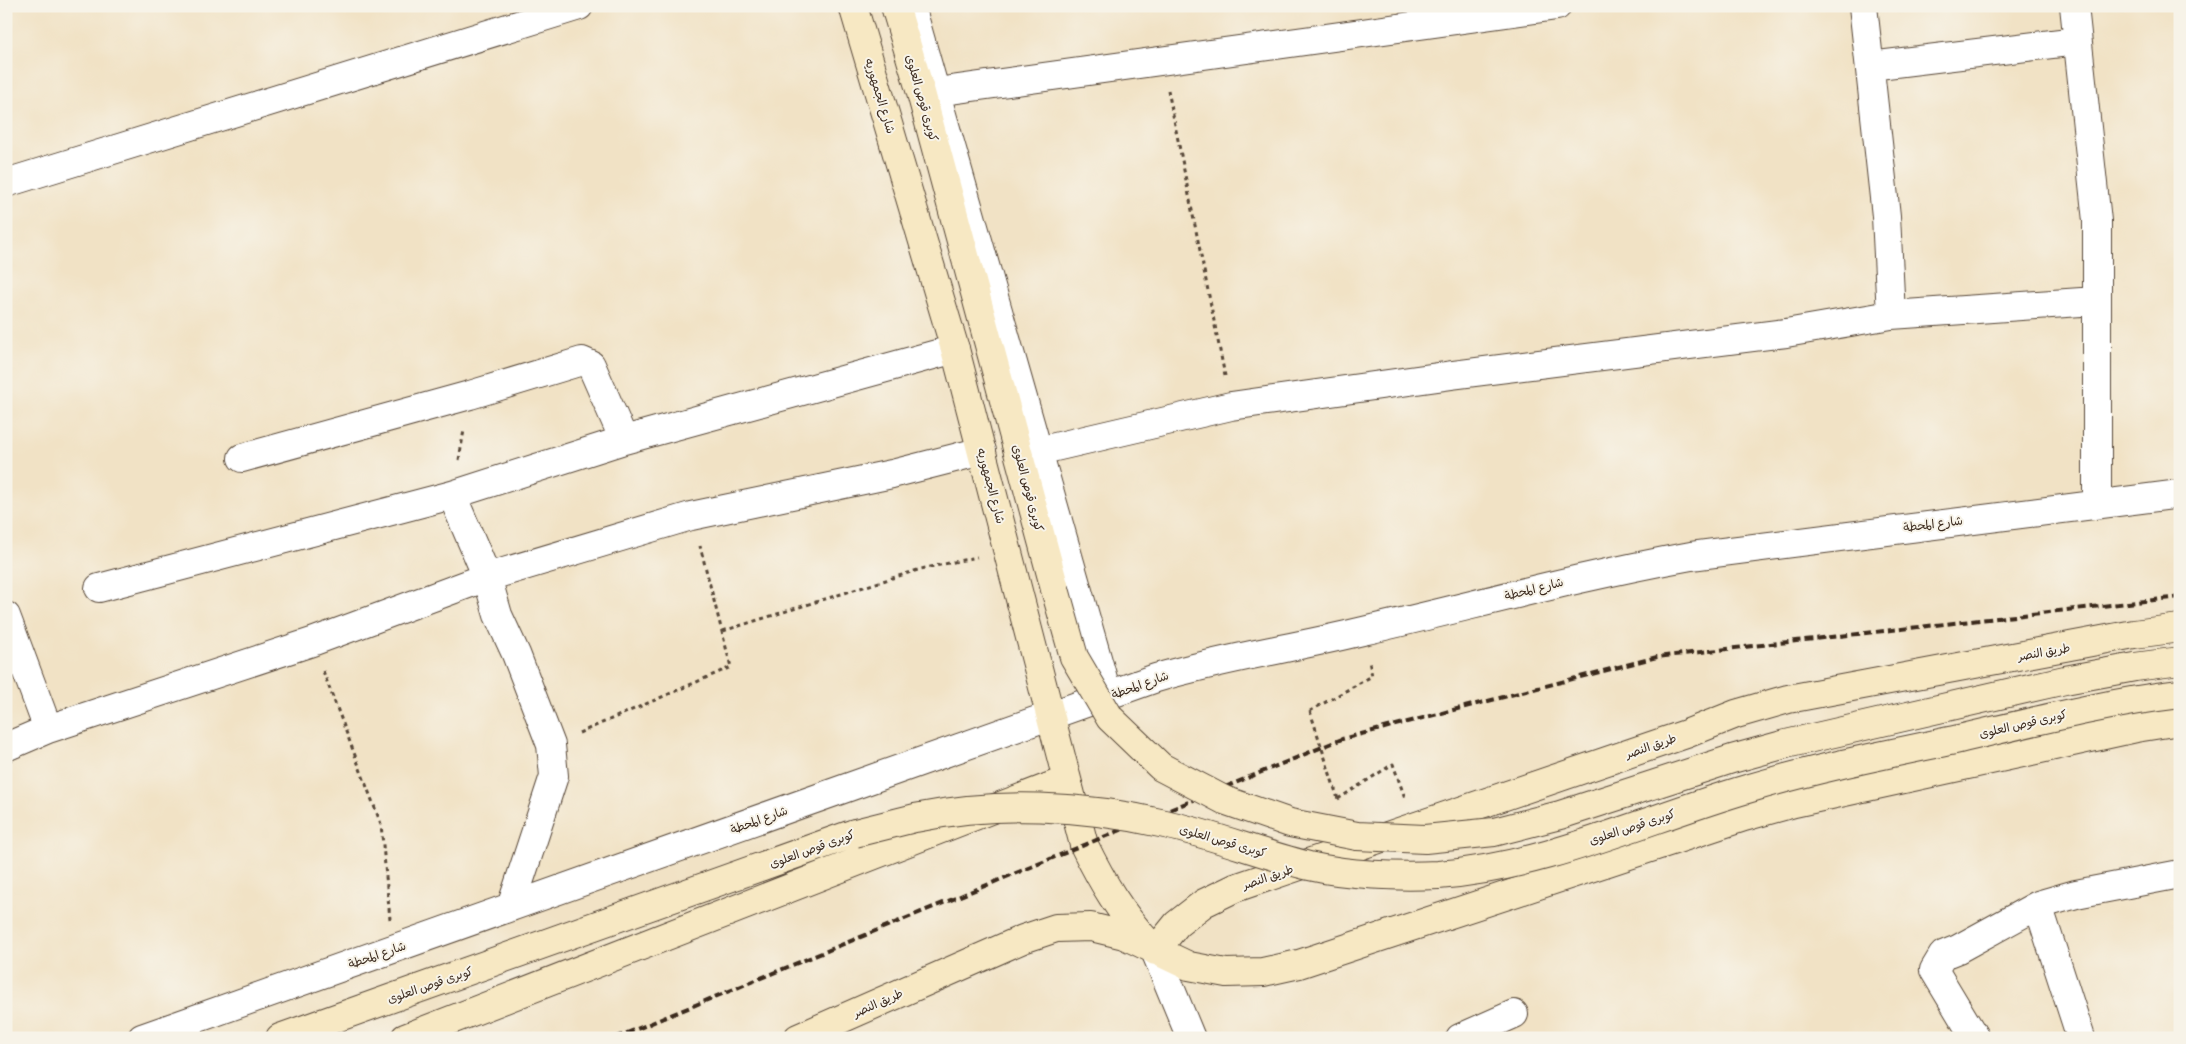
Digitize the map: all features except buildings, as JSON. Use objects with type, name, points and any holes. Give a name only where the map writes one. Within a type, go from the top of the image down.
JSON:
[{"type":"street","points":[[6,183],[578,6]]},
{"type":"street","name":"شارع الجمهوريه","points":[[853,6],[955,349],[1084,845],[1102,883],[1126,919],[1155,951]]},
{"type":"street","name":"كوبرى قوص العلوى","points":[[895,6],[921,92],[1074,657],[1110,718],[1161,767],[1233,803],[1290,822],[1357,836],[1425,839],[1494,832],[1560,816],[1732,759],[1786,744],[2065,680],[2135,667],[2180,662]]},
{"type":"street","points":[[911,6],[1108,696]]},
{"type":"street","points":[[936,92],[1557,6]]},
{"type":"street","points":[[1862,6],[1886,216],[1891,314]]},
{"type":"street","points":[[2074,6],[2097,221],[2096,503]]},
{"type":"street","points":[[1870,66],[2077,41]]},
{"type":"street","points":[[1038,451],[1231,406],[1452,375],[1786,333],[1891,314],[2096,301]]},
{"type":"street","points":[[99,588],[452,495],[624,440],[955,349]]},
{"type":"street","points":[[242,458],[470,395],[582,361],[591,365],[624,440]]},
{"type":"street","points":[[6,747],[48,729],[312,642],[487,577],[691,516],[892,474],[982,451]]},
{"type":"street","name":"شارع المحطة","points":[[142,1038],[1156,678],[1192,667],[1362,632],[1618,569],[1691,556],[2096,503],[2180,494]]},
{"type":"street","points":[[452,495],[487,577],[498,614],[516,654],[551,745],[554,776],[511,907]]},
{"type":"street","points":[[6,616],[48,729]]},
{"type":"street","name":"طريق النصر","points":[[1155,951],[1177,924],[1204,903],[1235,888],[1686,734],[1736,714],[1788,699],[2134,634],[2180,628]]},
{"type":"street","name":"كوبرى قوص العلوى","points":[[280,1038],[855,833],[916,818],[978,810],[1041,807],[1104,813],[1166,824],[1312,867],[1374,875],[1438,875],[1501,866],[1562,850],[1744,790],[1796,775],[2074,713],[2142,699],[2180,694]]},
{"type":"street","name":"طريق النصر","points":[[798,1038],[1023,939],[1056,928],[1091,927],[1124,935],[1189,966],[1226,973],[1263,972],[1299,964],[1719,825],[1794,803],[2136,728],[2180,721]]},
{"type":"street","points":[[405,1038],[1067,780]]},
{"type":"street","points":[[1975,1038],[1934,970],[1943,955],[1958,949],[2038,906],[2076,894],[2180,874]]},
{"type":"street","points":[[2038,906],[2081,1038]]},
{"type":"street","points":[[1155,951],[1191,1038]]},
{"type":"street","points":[[1460,1038],[1514,1014]]},
{"type":"path","points":[[1162,62],[1231,406]]},
{"type":"path","points":[[452,495],[470,395]]},
{"type":"path","points":[[551,745],[731,667],[691,516]]},
{"type":"path","points":[[723,631],[921,570],[1008,551]]},
{"type":"path","points":[[312,642],[381,824],[392,949]]},
{"type":"path","points":[[1372,676],[1310,711],[1338,799],[1393,764]]},
{"type":"railway","points":[[615,1038],[1342,739],[1657,657],[2180,597]]}]
